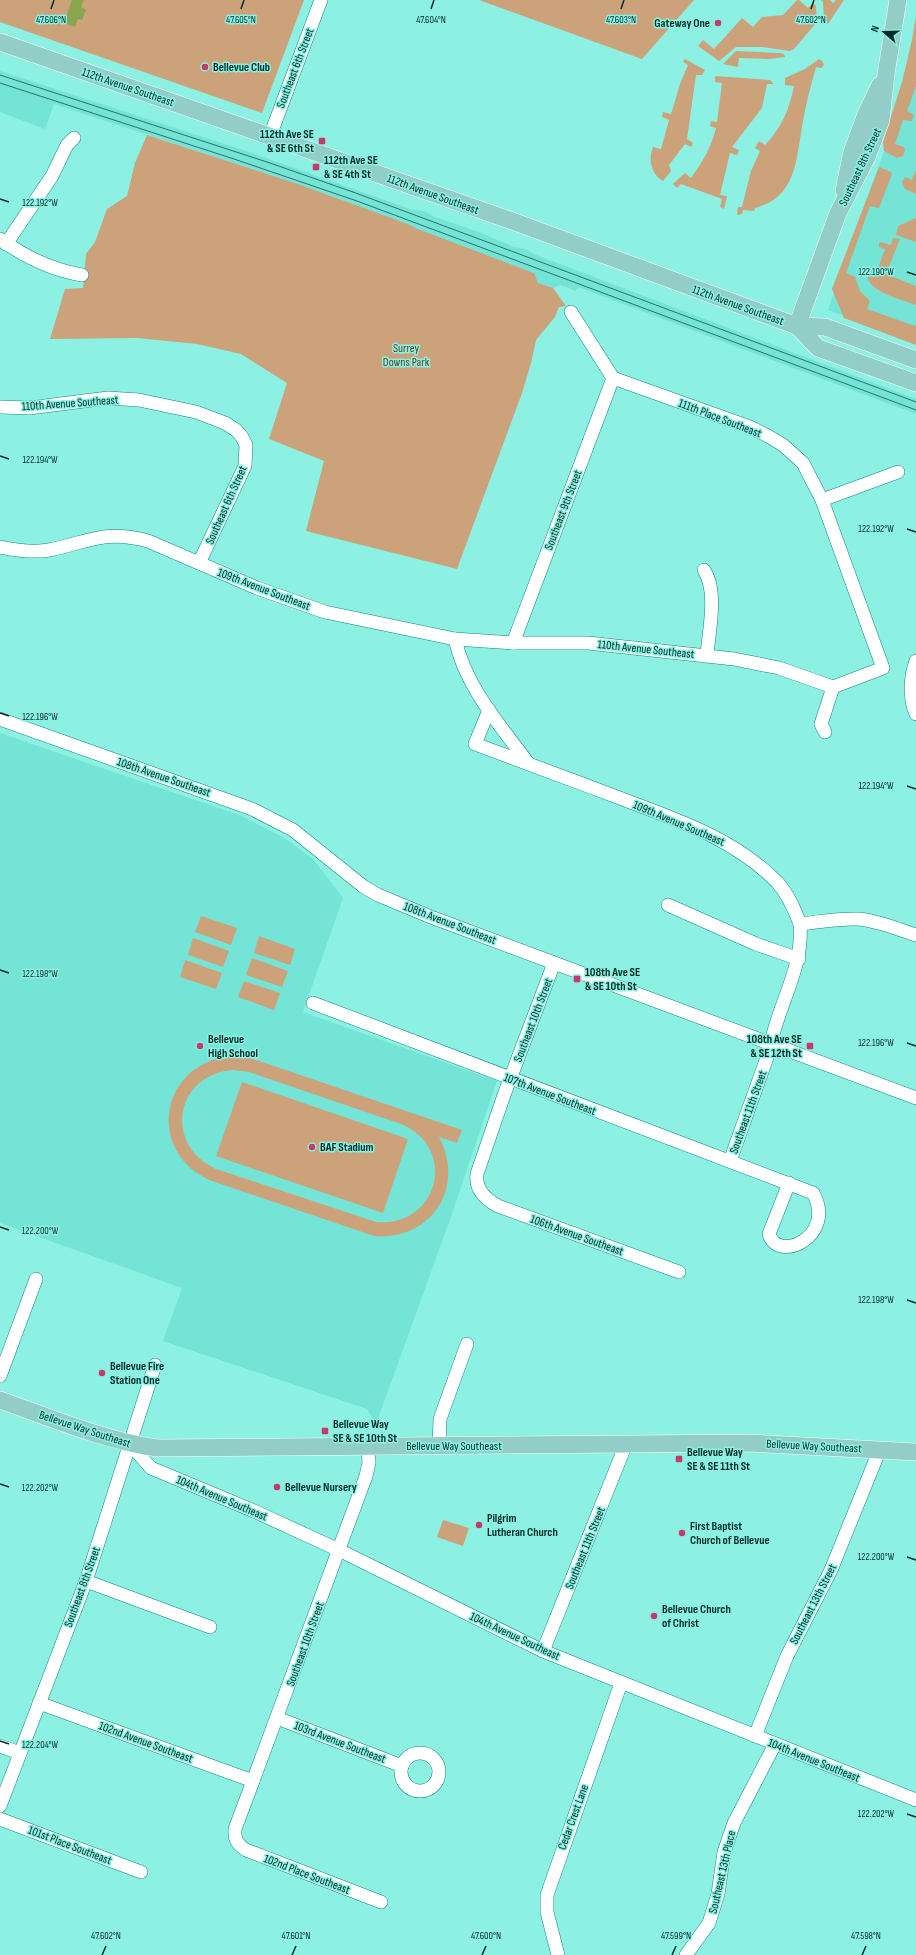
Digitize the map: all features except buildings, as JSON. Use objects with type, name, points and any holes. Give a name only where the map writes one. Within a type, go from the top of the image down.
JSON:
[{"type":"main road","name":"Southeast 8th Street","points":[[797,326],[838,213],[852,152],[866,114],[886,74],[898,0]]},
{"type":"main road","name":"112th Avenue Southeast","points":[[0,42],[515,222],[797,326],[825,327],[916,360]]},
{"type":"main road","name":"112th Avenue Southeast","points":[[797,326],[818,348],[916,383]]},
{"type":"main road","name":"Bellevue Way Southeast","points":[[0,1400],[130,1444],[157,1448],[368,1446],[439,1447],[749,1443],[916,1452]]},
{"type":"street","name":"Southeast 6th Street","points":[[270,136],[321,0]]},
{"type":"street","points":[[74,138],[66,145],[52,176],[3,241],[42,264],[82,275]]},
{"type":"street","points":[[571,312],[613,378]]},
{"type":"street","name":"111th Place Southeast","points":[[613,378],[768,436],[783,445],[803,463],[822,500],[883,668],[833,687]]},
{"type":"street","name":"Southeast 9th Street","points":[[513,643],[613,378]]},
{"type":"street","name":"110th Avenue Southeast","points":[[0,407],[29,408],[108,398],[139,400],[196,412],[225,423],[242,437],[246,445]]},
{"type":"street","name":"Southeast 6th Street","points":[[199,563],[245,466],[246,445]]},
{"type":"street","points":[[822,500],[898,472]]},
{"type":"street","name":"109th Avenue Southeast","points":[[0,547],[35,551],[48,550],[83,540],[117,535],[148,541],[257,588],[325,612],[455,639]]},
{"type":"street","points":[[704,570],[709,578],[712,590],[707,655]]},
{"type":"street","points":[[455,639],[462,664],[489,710],[528,763]]},
{"type":"street","name":"110th Avenue Southeast","points":[[455,639],[513,643],[588,643],[707,655],[778,668],[833,687]]},
{"type":"street","points":[[916,661],[911,693],[916,714]]},
{"type":"street","points":[[825,732],[821,724],[833,687]]},
{"type":"street","name":"109th Avenue Southeast","points":[[489,710],[475,744],[650,810],[722,840],[747,856],[777,882],[786,893],[800,924]]},
{"type":"street","name":"108th Avenue Southeast","points":[[0,719],[252,809],[293,830],[310,842],[354,880],[378,895],[431,917],[916,1098]]},
{"type":"street","points":[[668,905],[749,942],[799,959]]},
{"type":"street","points":[[800,924],[842,919],[858,919],[884,924],[916,935]]},
{"type":"street","name":"Southeast 11th Street","points":[[730,1161],[769,1052],[773,1030],[799,959],[801,939],[800,924]]},
{"type":"street","name":"Southeast 10th Street","points":[[480,1190],[477,1185],[477,1174],[510,1079],[554,963]]},
{"type":"street","name":"107th Avenue Southeast","points":[[313,1002],[510,1079],[730,1161],[788,1183],[813,1193],[819,1209],[819,1219],[814,1231],[800,1244],[781,1246],[774,1242],[769,1234],[788,1183]]},
{"type":"street","name":"106th Avenue Southeast","points":[[480,1190],[488,1200],[498,1206],[679,1272]]},
{"type":"street","points":[[0,1376],[36,1279]]},
{"type":"street","points":[[439,1447],[440,1419],[467,1344]]},
{"type":"street","name":"Southeast 8th Street","points":[[0,1806],[86,1581],[155,1365]]},
{"type":"street","name":"104th Avenue Southeast","points":[[130,1444],[151,1468],[254,1511],[339,1550],[544,1651],[916,1800]]},
{"type":"street","name":"Southeast 11th Street","points":[[544,1651],[626,1444]]},
{"type":"street","name":"Southeast 10th Street","points":[[236,1841],[235,1829],[366,1476],[369,1463],[368,1446]]},
{"type":"street","name":"Southeast 13th Street","points":[[755,1736],[787,1656],[831,1570],[880,1449]]},
{"type":"street","points":[[86,1581],[210,1627]]},
{"type":"street","name":"Cedar Crest Lane","points":[[558,1955],[547,1912],[547,1894],[621,1683]]},
{"type":"street","name":"102nd Avenue Southeast","points":[[40,1703],[253,1781]]},
{"type":"street","name":"103rd Avenue Southeast","points":[[277,1718],[402,1766]]},
{"type":"street","name":"Southeast 13th Place","points":[[686,1955],[709,1923],[716,1902],[724,1852],[734,1823],[775,1744]]},
{"type":"street","points":[[0,1746],[20,1753]]},
{"type":"street","name":"101st Place Southeast","points":[[0,1819],[141,1872]]},
{"type":"street","name":"102nd Place Southeast","points":[[236,1841],[246,1850],[381,1902]]},
{"type":"shaded area","points":[[72,0],[84,0],[81,7],[86,10],[82,20],[78,19],[75,27],[64,23]]},
{"type":"shaded area","points":[[916,25],[916,343],[828,310],[904,95]]},
{"type":"shaded area","points":[[0,71],[246,151],[410,209],[426,212],[435,217],[476,231],[514,247],[526,249],[536,255],[916,399],[916,414],[578,287],[576,291],[560,285],[553,288],[538,283],[533,273],[408,224],[298,184],[54,104],[45,129],[0,112]]},
{"type":"shaded area","name":"Bellevue High School","points":[[0,733],[242,816],[286,839],[314,860],[343,898],[303,1012],[497,1081],[453,1211],[376,1424],[367,1409],[163,1341],[182,1288],[0,1223]]},
{"type":"green space","name":"Bellevue Club","points":[[0,0],[304,0],[262,113],[0,22]]},
{"type":"green space","points":[[479,0],[694,0],[642,59]]},
{"type":"green space","points":[[797,0],[808,8],[813,3],[816,6],[817,22],[794,49],[790,51],[762,47],[736,47],[719,61],[698,46],[703,40],[714,49],[742,18],[753,27],[762,17],[783,15]]},
{"type":"green space","points":[[821,0],[830,0],[833,3],[836,0],[844,0],[828,24],[824,20],[823,2]]},
{"type":"green space","points":[[916,16],[916,86],[907,111],[914,115],[912,121],[903,120],[895,144],[904,147],[905,150],[903,156],[897,158],[884,151],[883,142],[902,82]]},
{"type":"green space","points":[[736,51],[780,53],[784,54],[785,57],[769,59],[739,58],[738,67],[723,64]]},
{"type":"green space","points":[[685,59],[705,70],[702,75],[696,75],[687,139],[693,143],[691,147],[685,144],[669,165],[671,171],[663,181],[653,171],[651,157],[653,147],[661,149],[669,120],[662,117],[663,112],[671,114],[680,84],[688,65],[683,62]]},
{"type":"green space","points":[[819,59],[824,65],[821,68],[816,67],[810,87],[796,161],[787,185],[780,195],[769,203],[755,208],[754,211],[743,210],[742,214],[738,215],[738,207],[742,207],[751,171],[760,151],[755,148],[759,141],[765,145],[776,132],[790,103],[794,86],[785,85],[785,78],[805,69]]},
{"type":"green space","points":[[715,76],[770,80],[773,83],[767,84],[762,108],[732,147],[739,150],[737,155],[730,153],[720,195],[727,196],[724,209],[720,207],[722,199],[681,184],[677,188],[673,184],[685,173],[691,178],[703,160],[712,142],[716,128],[710,126],[711,121],[717,122],[722,83],[715,82]]},
{"type":"green space","name":"Surrey Downs Park","points":[[147,135],[298,184],[408,224],[534,273],[538,283],[553,288],[566,306],[559,307],[555,317],[536,340],[522,393],[457,569],[306,531],[324,461],[269,439],[287,383],[241,354],[197,344],[137,338],[50,339],[65,289],[83,288],[86,254],[95,242],[107,209],[127,196],[135,163]]},
{"type":"green space","points":[[879,167],[891,172],[892,174],[879,208],[870,206],[846,273],[855,277],[860,291],[870,301],[867,309],[915,326],[916,324],[916,345],[844,318],[832,289]]},
{"type":"green space","points":[[916,170],[916,194],[905,189],[902,182],[905,177],[912,180]]},
{"type":"green space","points":[[916,218],[916,242],[896,235],[898,226]]},
{"type":"green space","points":[[893,238],[900,239],[886,274],[916,286],[916,305],[880,291],[869,281],[867,275],[875,277],[885,249],[879,247],[879,243],[881,242],[891,245]]},
{"type":"green space","points":[[201,916],[237,928],[231,945],[195,932]]},
{"type":"green space","points":[[259,936],[295,949],[290,965],[254,953]]},
{"type":"green space","points":[[193,938],[229,951],[223,967],[188,955]]},
{"type":"green space","points":[[252,958],[288,971],[282,987],[246,975]]},
{"type":"green space","points":[[185,960],[222,973],[216,989],[180,977]]},
{"type":"green space","points":[[244,981],[280,993],[274,1010],[238,997]]},
{"type":"green space","points":[[233,1056],[253,1059],[462,1130],[457,1143],[439,1137],[446,1156],[448,1175],[445,1192],[438,1208],[427,1220],[412,1230],[394,1235],[374,1236],[212,1181],[190,1168],[176,1150],[170,1130],[170,1110],[176,1090],[189,1074],[208,1062]],"holes":[[[233,1070],[249,1072],[401,1124],[419,1135],[430,1150],[435,1167],[434,1184],[426,1200],[414,1213],[397,1220],[376,1222],[216,1169],[199,1158],[188,1144],[183,1128],[183,1112],[188,1097],[198,1084],[213,1074]]]},
{"type":"green space","points":[[242,1082],[408,1139],[383,1213],[216,1156]]},
{"type":"green space","points":[[443,1520],[469,1528],[463,1546],[437,1537]]},
{"type":"tram line","points":[[0,75],[270,163],[353,192],[916,402]]},
{"type":"tram line","points":[[0,83],[234,159],[357,201],[916,410]]},
{"type":"place","name":"Gateway One","points":[[718,23]]},
{"type":"place","name":"Bellevue Club","points":[[205,67]]},
{"type":"place","name":"112th Ave SE & SE 6th St","points":[[322,141]]},
{"type":"place","name":"112th Ave SE & SE 4th St","points":[[316,167]]},
{"type":"place","name":"108th Ave SE & SE 10th St","points":[[577,979]]},
{"type":"place","name":"Bellevue High School","points":[[200,1046]]},
{"type":"place","name":"108th Ave SE & SE 12th St","points":[[810,1046]]},
{"type":"place","name":"BAF Stadium","points":[[312,1147]]},
{"type":"place","name":"Bellevue Fire Station One","points":[[102,1373]]},
{"type":"place","name":"Bellevue Way SE & SE 10th St","points":[[325,1431]]},
{"type":"place","name":"Bellevue Way SE & SE 11th St","points":[[679,1459]]},
{"type":"place","name":"Bellevue Nursery","points":[[277,1487]]},
{"type":"place","name":"Pilgrim Lutheran Church","points":[[479,1525]]},
{"type":"place","name":"First Baptist Church of Bellevue","points":[[682,1533]]},
{"type":"place","name":"Bellevue Church of Christ","points":[[654,1616]]}]
